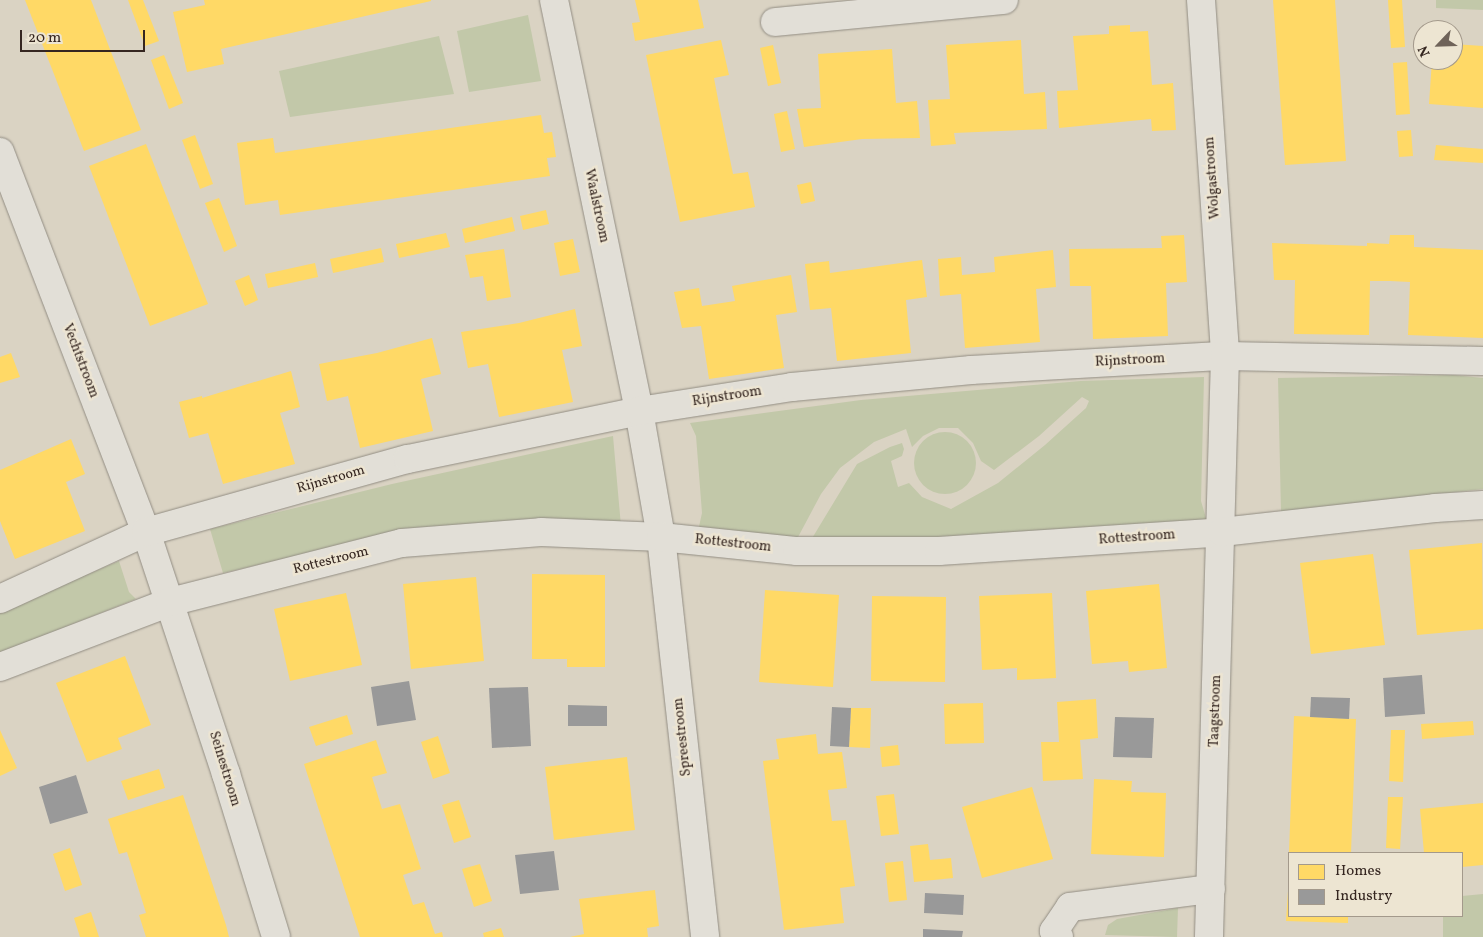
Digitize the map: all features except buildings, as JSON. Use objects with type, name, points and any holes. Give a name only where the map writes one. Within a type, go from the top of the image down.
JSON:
[{"type":"street","name":"Waalstroom","points":[[554,0],[639,411],[661,537]]},
{"type":"street","points":[[775,22],[1004,0]]},
{"type":"street","name":"Wolgastroom","points":[[1201,0],[1225,356],[1222,532]]},
{"type":"street","name":"Vechtstroom","points":[[0,152],[7,192],[146,532],[170,602]]},
{"type":"street","name":"Rijnstroom","points":[[0,599],[146,532],[408,459],[639,411],[792,387],[971,370],[1225,356],[1483,361]]},
{"type":"street","name":"Rottestroom","points":[[0,667],[170,602],[402,543],[541,532],[661,537],[797,551],[929,551],[1222,532],[1435,508],[1483,505]]},
{"type":"street","name":"Taagstroom","points":[[1209,937],[1222,532]]},
{"type":"street","name":"Spreestroom","points":[[661,537],[705,937]]},
{"type":"street","name":"Seinestroom","points":[[170,602],[276,937]]},
{"type":"street","points":[[1059,937],[1054,931],[1070,907],[1211,889]]},
{"type":"green space","points":[[1436,0],[1483,0],[1483,10],[1436,8]]},
{"type":"green space","points":[[528,15],[541,81],[469,92],[457,31]]},
{"type":"green space","points":[[439,36],[454,94],[290,117],[279,71]]},
{"type":"green space","points":[[1453,375],[1483,378],[1483,489],[1281,512],[1278,378]]},
{"type":"green space","points":[[1204,377],[1201,501],[1208,525],[934,540],[811,540],[857,464],[902,443],[904,449],[902,456],[891,461],[898,487],[909,483],[922,497],[951,509],[998,483],[1045,445],[1086,408],[1089,401],[1082,397],[1039,436],[994,470],[981,461],[973,443],[958,428],[939,428],[923,436],[912,447],[906,429],[874,442],[840,468],[821,494],[797,539],[698,531],[702,513],[696,436],[690,423],[861,400],[1081,381]]},
{"type":"green space","points":[[945,432],[962,437],[967,441],[971,446],[976,463],[971,480],[967,485],[962,489],[945,494],[928,489],[923,485],[919,480],[914,463],[919,446],[923,441],[928,437]]},
{"type":"green space","points":[[613,436],[621,526],[394,533],[223,573],[210,529],[392,484]]},
{"type":"green space","points":[[119,561],[129,592],[136,599],[0,653],[0,611]]},
{"type":"green space","points":[[1483,894],[1483,937],[1443,937],[1443,917],[1463,917],[1463,896]]},
{"type":"green space","points":[[1178,908],[1177,937],[1105,935],[1108,925],[1117,919]]}]
